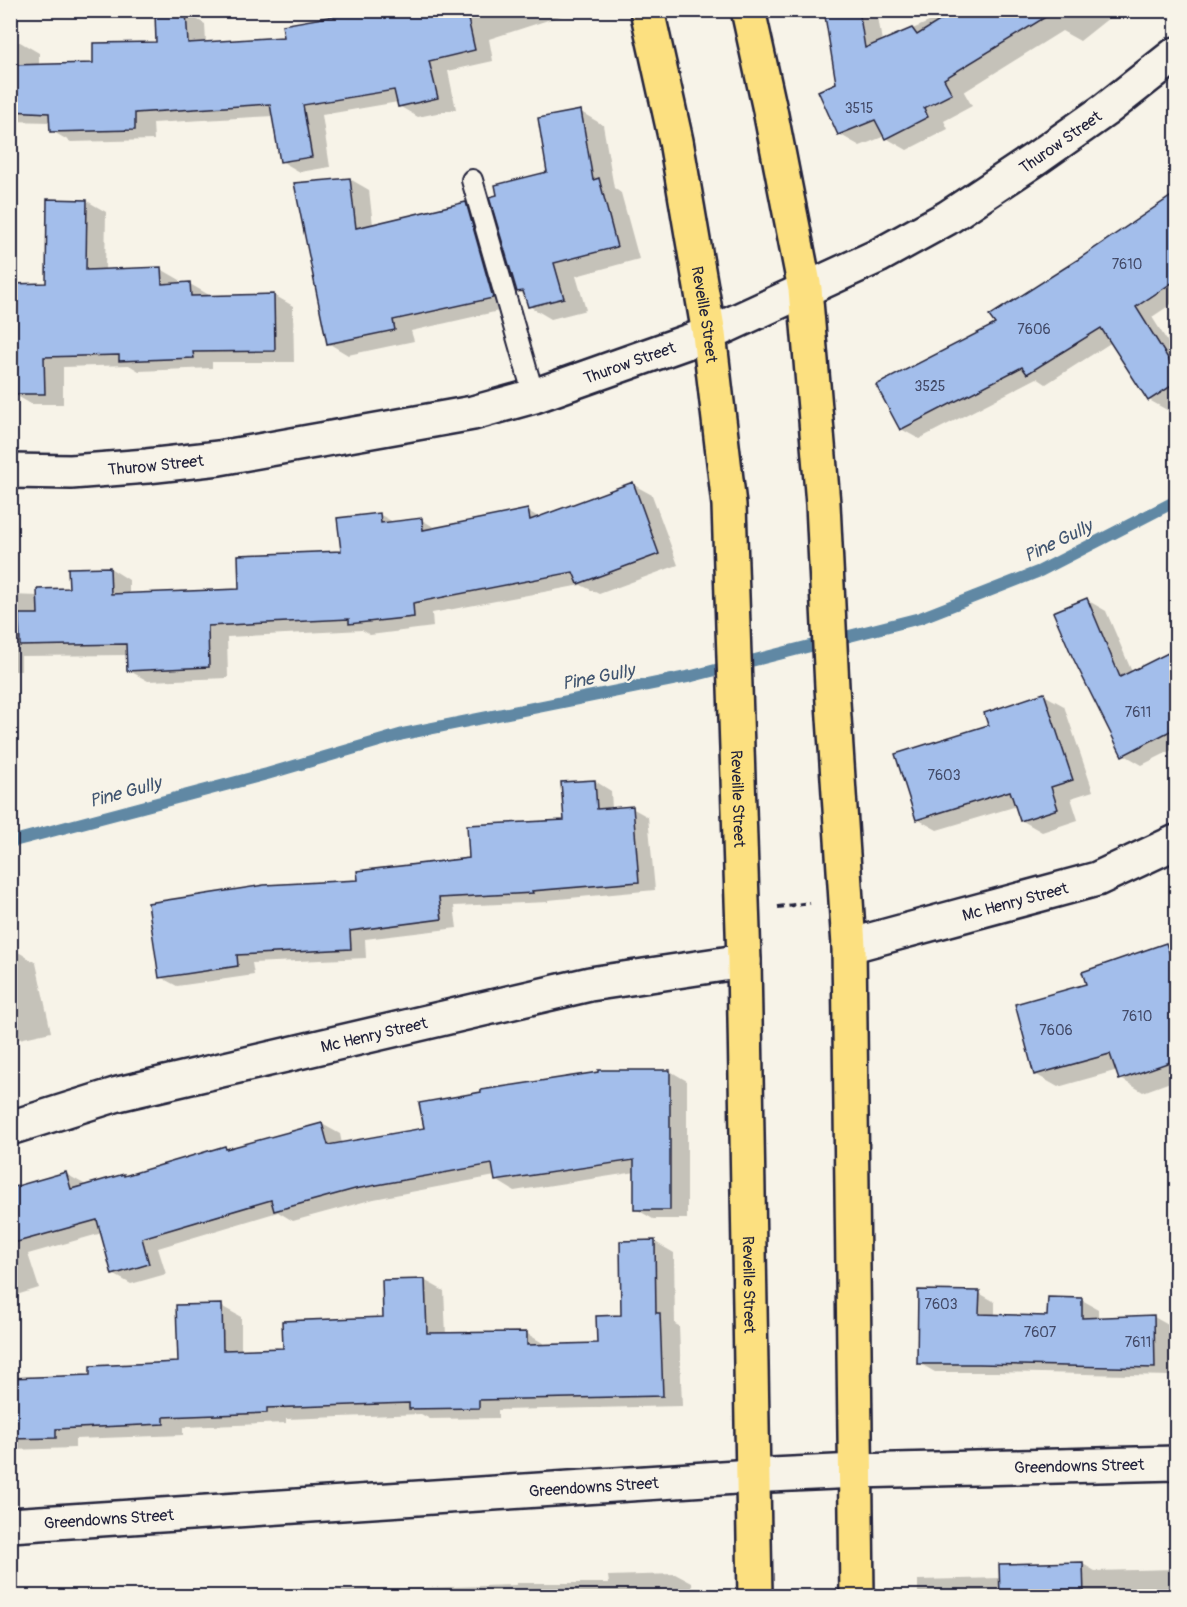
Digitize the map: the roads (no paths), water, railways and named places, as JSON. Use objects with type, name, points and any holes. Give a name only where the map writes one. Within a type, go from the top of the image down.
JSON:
[{"type":"main road","name":"Reveille Street","points":[[647,10],[676,141],[709,334],[729,505],[744,961],[754,1596]]},
{"type":"main road","points":[[748,10],[805,289],[823,504],[849,946],[857,1596]]},
{"type":"street","name":"Thurow Street","points":[[10,471],[71,472],[219,458],[462,415],[534,396],[709,334],[878,256],[947,218],[1105,110],[1176,54]]},
{"type":"street","name":"Mc Henry Street","points":[[849,946],[1097,879],[1176,842]]},
{"type":"street","name":"Mc Henry Street","points":[[10,1128],[118,1094],[590,984],[744,961]]},
{"type":"street","name":"Greendowns Street","points":[[10,1525],[752,1476],[856,1471],[1176,1463]]},
{"type":"lane","points":[[472,180],[534,396]]},
{"type":"waterway","name":"Pine Gully","points":[[10,842],[267,774],[403,734],[692,676],[920,618],[1040,571],[1176,501]]}]
